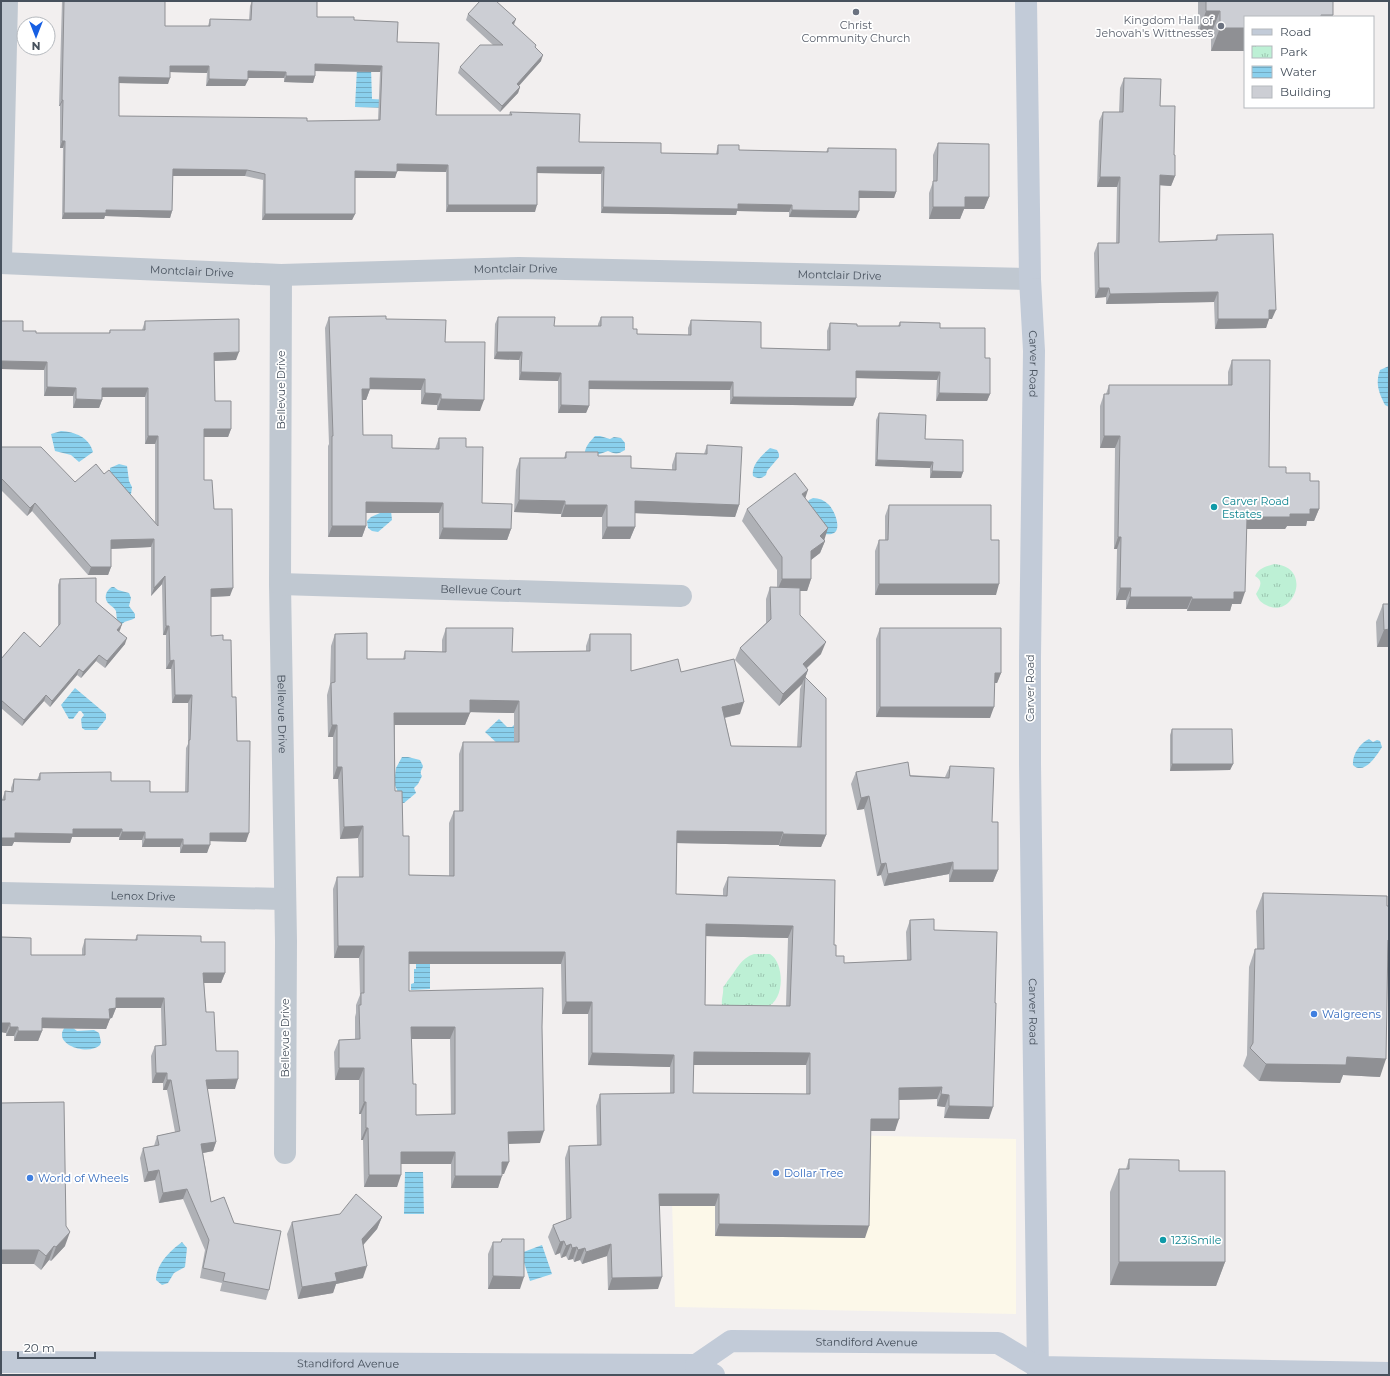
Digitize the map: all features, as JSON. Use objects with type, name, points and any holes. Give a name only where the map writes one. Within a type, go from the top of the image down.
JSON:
[{"type":"main road","name":"Carver Road","points":[[1026,1],[1030,279],[1034,351],[1030,657],[1033,1372]]},
{"type":"main road","name":"Standiford Avenue","points":[[1,1362],[705,1370],[732,1341],[967,1342],[998,1343],[1033,1372],[1389,1373]]},
{"type":"street","points":[[1,262],[6,1]]},
{"type":"street","name":"Montclair Drive","points":[[1,262],[281,275],[519,268],[1030,279]]},
{"type":"street","name":"Bellevue Drive","points":[[281,275],[280,584],[284,899],[286,941],[285,1153]]},
{"type":"street","name":"Bellevue Court","points":[[280,584],[681,596]]},
{"type":"street","name":"Lenox Drive","points":[[1,893],[284,899]]},
{"type":"shaded area","points":[[670,1131],[1016,1139],[1016,1314],[675,1307]]},
{"type":"green space","points":[[1275,564],[1287,568],[1294,574],[1296,583],[1295,592],[1291,600],[1276,608],[1262,603],[1259,599],[1256,594],[1260,587],[1260,580],[1255,576],[1263,568]]},
{"type":"green space","points":[[754,954],[770,954],[775,959],[778,965],[781,982],[777,998],[772,1004],[763,1008],[722,1005],[723,987],[742,961]]},
{"type":"water","points":[[357,68],[371,68],[372,99],[390,100],[390,108],[355,107]]},
{"type":"water","points":[[1389,366],[1389,407],[1385,405],[1379,392],[1378,380],[1380,370]]},
{"type":"water","points":[[61,431],[81,436],[91,447],[93,452],[79,462],[71,455],[55,451],[51,434]]},
{"type":"water","points":[[595,436],[610,439],[614,437],[621,438],[625,443],[625,450],[618,453],[608,451],[597,455],[585,455],[586,447]]},
{"type":"water","points":[[770,448],[777,450],[779,457],[767,471],[766,475],[756,478],[753,476],[755,464]]},
{"type":"water","points":[[119,464],[127,466],[129,481],[132,487],[130,501],[110,475],[110,468]]},
{"type":"water","points":[[813,498],[825,501],[833,510],[837,523],[836,531],[834,533],[824,534],[807,503]]},
{"type":"water","points":[[381,506],[391,511],[392,520],[378,532],[372,531],[368,528],[367,521],[371,517],[380,513]]},
{"type":"water","points":[[112,587],[129,593],[131,598],[129,606],[135,614],[135,618],[119,624],[117,621],[116,611],[106,600],[107,592]]},
{"type":"water","points":[[75,688],[106,714],[106,719],[97,730],[85,730],[82,728],[81,719],[84,715],[81,711],[79,711],[73,719],[69,719],[61,705]]},
{"type":"water","points":[[499,719],[507,727],[512,727],[518,724],[524,744],[498,744],[485,732]]},
{"type":"water","points":[[1369,739],[1373,742],[1377,740],[1380,741],[1382,747],[1370,763],[1361,768],[1357,768],[1353,765],[1355,753],[1363,743]]},
{"type":"water","points":[[402,757],[420,760],[423,766],[421,772],[422,776],[414,788],[416,793],[404,803],[402,803],[394,783],[396,768]]},
{"type":"water","points":[[416,949],[430,949],[430,989],[411,990],[411,984],[414,983],[414,969],[416,969]]},
{"type":"water","points":[[65,1027],[73,1028],[77,1031],[94,1030],[99,1033],[101,1042],[100,1045],[95,1048],[80,1049],[67,1044],[63,1039],[62,1033]]},
{"type":"water","points":[[405,1172],[423,1172],[424,1214],[404,1214]]},
{"type":"water","points":[[182,1242],[187,1248],[185,1267],[174,1273],[168,1283],[162,1285],[156,1280],[158,1269],[164,1258]]},
{"type":"water","points":[[542,1245],[552,1274],[530,1281],[521,1253]]},
{"type":"building","points":[[64,1],[165,1],[165,26],[210,26],[210,19],[251,20],[252,1],[317,1],[317,17],[354,17],[354,20],[398,22],[397,42],[439,43],[436,115],[512,115],[510,112],[580,114],[579,142],[661,143],[661,153],[718,154],[718,145],[739,145],[739,150],[828,152],[828,148],[896,149],[896,192],[859,191],[859,211],[792,210],[792,205],[738,204],[738,209],[603,207],[604,167],[537,167],[537,205],[448,205],[448,165],[397,164],[397,172],[355,171],[355,214],[265,214],[265,174],[247,170],[173,169],[172,211],[106,210],[106,213],[64,213],[65,141],[62,141]],"holes":[[[315,64],[382,66],[380,120],[307,121],[307,118],[119,116],[119,77],[170,78],[170,66],[209,66],[209,79],[248,80],[248,71],[286,72],[286,76],[315,76]]]},
{"type":"building","points":[[480,1],[496,1],[516,19],[512,23],[536,45],[535,47],[543,55],[517,84],[520,87],[502,106],[460,67],[480,45],[503,45],[468,14]]},
{"type":"building","points":[[1206,1],[1333,1],[1333,15],[1244,16],[1244,28],[1220,28],[1220,11],[1206,11]]},
{"type":"building","points":[[1124,78],[1161,79],[1160,106],[1175,106],[1175,176],[1160,175],[1159,242],[1217,240],[1217,235],[1273,234],[1276,310],[1269,310],[1269,319],[1218,319],[1218,292],[1110,294],[1109,288],[1099,288],[1098,243],[1119,243],[1120,177],[1100,177],[1103,112],[1123,112]]},
{"type":"building","points":[[938,143],[989,144],[989,197],[965,197],[965,207],[933,207],[933,181],[937,181]]},
{"type":"building","points":[[386,316],[386,319],[446,320],[445,342],[485,342],[484,400],[441,399],[441,394],[425,393],[425,379],[370,378],[370,389],[362,389],[363,435],[392,435],[392,448],[439,449],[439,438],[466,438],[466,447],[483,447],[482,503],[512,504],[511,529],[443,528],[443,503],[366,502],[366,526],[332,526],[333,436],[329,317]]},
{"type":"building","points":[[498,317],[555,317],[554,326],[601,326],[601,317],[633,317],[633,329],[637,329],[637,334],[691,335],[691,320],[761,322],[761,348],[830,350],[830,323],[857,324],[857,326],[900,326],[900,322],[940,323],[940,328],[985,328],[985,358],[990,358],[990,394],[939,393],[940,372],[856,371],[856,398],[733,397],[733,382],[589,381],[589,406],[561,405],[561,373],[521,372],[522,352],[497,352]]},
{"type":"building","points":[[239,319],[239,352],[214,353],[215,401],[231,401],[231,429],[204,429],[204,480],[212,480],[214,509],[232,509],[233,588],[211,589],[211,636],[223,635],[223,640],[231,640],[232,697],[236,697],[237,741],[250,741],[249,833],[210,833],[210,845],[183,845],[183,839],[145,839],[145,832],[122,832],[122,829],[73,829],[73,834],[15,833],[15,838],[1,838],[1,800],[5,800],[5,791],[13,792],[14,779],[40,780],[40,773],[111,772],[111,781],[150,781],[150,792],[188,792],[192,695],[175,695],[174,660],[170,661],[169,626],[166,626],[165,576],[154,588],[154,539],[111,540],[111,567],[91,567],[35,503],[30,508],[1,478],[2,447],[41,447],[75,482],[96,464],[104,474],[109,470],[158,526],[158,436],[148,436],[148,388],[102,388],[102,400],[76,399],[76,388],[47,387],[47,362],[1,361],[1,321],[23,321],[23,331],[36,331],[36,333],[110,333],[110,330],[145,330],[145,321]]},
{"type":"building","points":[[1232,360],[1270,360],[1269,467],[1286,467],[1286,473],[1310,473],[1310,481],[1319,481],[1319,509],[1310,509],[1310,514],[1290,514],[1290,517],[1247,517],[1245,592],[1234,592],[1234,599],[1130,597],[1131,588],[1120,588],[1121,537],[1118,537],[1120,436],[1104,436],[1104,394],[1109,394],[1109,385],[1232,385]]},
{"type":"building","points":[[879,413],[926,415],[925,439],[963,440],[963,472],[932,471],[933,462],[877,460]]},
{"type":"building","points":[[707,445],[742,447],[739,505],[635,501],[635,527],[607,527],[607,505],[565,505],[565,501],[519,500],[520,458],[566,458],[566,452],[598,452],[598,456],[631,456],[631,468],[676,470],[676,453],[707,454]]},
{"type":"building","points":[[795,473],[808,490],[802,494],[828,528],[820,536],[825,541],[811,551],[811,579],[782,579],[782,557],[747,509]]},
{"type":"building","points":[[889,505],[991,505],[991,540],[999,540],[999,584],[879,584],[879,540],[888,540]]},
{"type":"building","points":[[96,578],[96,602],[122,624],[117,630],[127,638],[107,661],[99,655],[83,672],[79,669],[52,701],[46,695],[24,720],[1,700],[1,659],[24,632],[40,647],[60,624],[60,579]]},
{"type":"building","points":[[770,587],[800,588],[800,615],[826,642],[803,664],[808,670],[783,694],[740,648],[771,619]]},
{"type":"building","points":[[1383,604],[1389,604],[1389,629],[1384,630]]},
{"type":"building","points":[[446,628],[513,628],[512,652],[590,651],[590,634],[631,634],[631,671],[678,659],[681,672],[734,659],[744,702],[722,707],[731,746],[801,747],[805,677],[826,698],[826,835],[783,834],[783,832],[677,831],[676,894],[727,896],[728,877],[835,880],[834,945],[836,945],[836,956],[844,956],[844,963],[911,960],[910,920],[934,919],[934,930],[997,932],[993,1107],[949,1106],[949,1095],[941,1094],[942,1087],[899,1088],[899,1119],[871,1119],[869,1226],[719,1224],[719,1194],[659,1194],[662,1277],[612,1278],[611,1244],[586,1252],[585,1248],[578,1250],[577,1247],[572,1248],[571,1244],[566,1246],[564,1241],[560,1242],[553,1225],[571,1218],[569,1146],[601,1145],[600,1094],[674,1093],[674,1055],[592,1053],[592,1002],[566,1002],[565,952],[409,952],[409,991],[543,988],[542,1027],[544,1131],[508,1132],[509,1162],[502,1162],[502,1176],[455,1176],[455,1152],[401,1152],[401,1175],[369,1175],[368,1128],[366,1128],[366,1102],[364,1102],[364,1068],[339,1068],[339,1040],[360,1039],[359,1005],[361,1005],[361,993],[364,993],[364,946],[338,946],[337,877],[363,877],[363,826],[344,827],[342,767],[337,767],[337,725],[332,725],[331,683],[335,682],[335,634],[367,633],[367,659],[405,659],[405,651],[446,652]],"holes":[[[470,700],[519,701],[519,742],[463,742],[463,811],[454,811],[454,876],[409,875],[409,836],[403,836],[402,791],[395,791],[394,713],[470,713]],[[706,924],[793,926],[790,1006],[705,1005]],[[411,1027],[455,1027],[455,1114],[416,1115],[416,1084],[413,1084]],[[694,1052],[810,1053],[810,1094],[693,1093]]]},
{"type":"building","points":[[880,628],[1001,628],[1001,673],[995,673],[994,707],[880,707]]},
{"type":"building","points":[[1172,729],[1232,729],[1233,764],[1172,764]]},
{"type":"building","points":[[908,762],[910,776],[949,778],[950,766],[994,768],[992,822],[998,822],[998,870],[953,870],[953,862],[888,874],[886,863],[881,864],[869,796],[861,798],[856,772]]},
{"type":"building","name":"Walgreens","points":[[1263,893],[1387,896],[1387,906],[1389,906],[1389,940],[1386,1059],[1347,1057],[1346,1065],[1266,1064],[1250,1048],[1253,1043],[1255,949],[1264,949]]},
{"type":"building","points":[[137,935],[201,936],[201,942],[225,942],[225,973],[203,973],[206,1012],[214,1012],[216,1051],[238,1051],[238,1079],[206,1080],[216,1142],[201,1144],[211,1202],[224,1197],[234,1223],[281,1231],[269,1290],[223,1281],[225,1273],[203,1268],[209,1240],[187,1189],[163,1193],[159,1170],[148,1172],[143,1148],[159,1145],[157,1136],[180,1131],[171,1080],[167,1080],[167,1073],[156,1073],[155,1046],[166,1045],[164,998],[116,998],[116,1008],[109,1009],[110,1019],[42,1018],[42,1031],[18,1031],[18,1027],[10,1027],[10,1023],[1,1023],[1,937],[31,938],[31,955],[85,955],[85,939],[137,940]]},
{"type":"building","name":"World of Wheels","points":[[64,1102],[66,1226],[70,1232],[56,1247],[54,1246],[46,1256],[39,1250],[1,1250],[1,1103]]},
{"type":"building","name":"123iSmile","points":[[1129,1159],[1179,1160],[1179,1171],[1225,1171],[1225,1262],[1119,1262],[1119,1169],[1129,1169]]},
{"type":"building","points":[[356,1194],[382,1217],[362,1239],[367,1266],[335,1273],[337,1281],[302,1287],[292,1222],[340,1214]]},
{"type":"building","points":[[502,1239],[524,1239],[524,1277],[493,1276],[493,1242],[501,1242]]},
{"type":"place","name":"Christ Community Church","points":[[856,12]]},
{"type":"place","name":"Kingdom Hall of Jehovah's Wittnesses","points":[[1221,26]]},
{"type":"place","name":"Carver Road Estates","points":[[1214,507]]},
{"type":"place","name":"Walgreens","points":[[1314,1014]]},
{"type":"place","name":"Dollar Tree","points":[[776,1173]]},
{"type":"place","name":"World of Wheels","points":[[30,1178]]},
{"type":"place","name":"123iSmile","points":[[1163,1240]]}]
